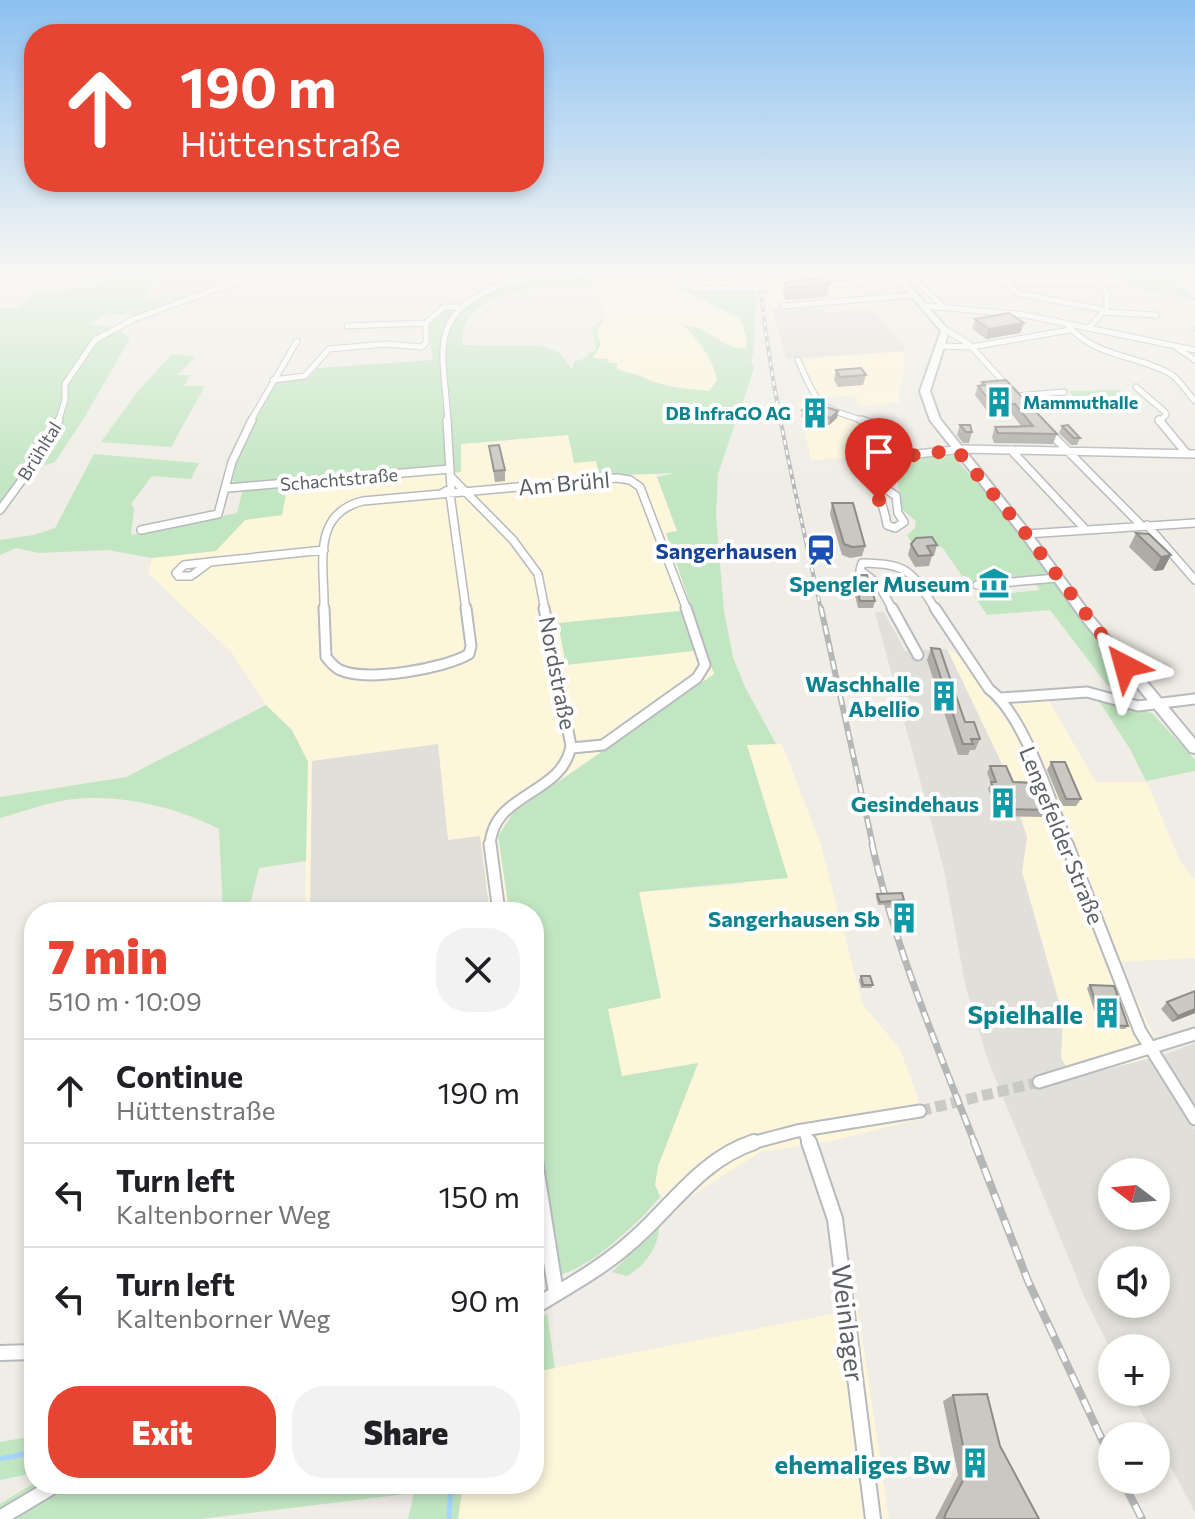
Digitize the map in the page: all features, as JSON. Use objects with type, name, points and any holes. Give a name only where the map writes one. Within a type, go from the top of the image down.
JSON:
[{"type":"street","name":"Brühltal","points":[[0,510],[56,428],[68,399],[65,384],[93,343]]},
{"type":"street","points":[[141,530],[218,514],[228,488],[234,457],[296,343]]},
{"type":"street","points":[[273,380],[305,376],[329,349],[373,344],[421,347],[426,343]]},
{"type":"street","points":[[442,343],[451,474],[451,488],[445,495]]},
{"type":"street","points":[[942,343],[928,377],[925,396],[935,420],[1155,703],[1195,748]]},
{"type":"street","points":[[965,343],[1018,398],[1064,392]]},
{"type":"street","points":[[941,346],[971,347],[990,343]]},
{"type":"street","points":[[1095,343],[1117,357],[1170,374],[1180,381],[1195,401]]},
{"type":"street","points":[[1166,343],[1194,350]]},
{"type":"street","points":[[1176,345],[1195,360]]},
{"type":"street","points":[[798,360],[811,396],[823,407],[883,428],[901,455]]},
{"type":"street","points":[[1136,387],[1165,412],[1166,415],[1158,421],[1191,454]]},
{"type":"street","points":[[1044,427],[1195,580]]},
{"type":"street","points":[[877,483],[896,496],[898,513],[904,522],[902,526],[887,526],[877,483],[878,462],[901,455],[957,450],[1191,454]]},
{"type":"street","points":[[1011,450],[1085,529]]},
{"type":"street","name":"Schachtstraße","points":[[228,488],[451,474]]},
{"type":"street","name":"Nordstraße","points":[[451,474],[513,540],[538,574],[572,748],[565,767],[497,817],[491,830],[490,847],[498,902]]},
{"type":"street","name":"Am Brühl","points":[[467,492],[617,478],[634,481],[640,487],[703,650],[704,668],[686,687],[603,745],[572,748]]},
{"type":"street","name":"Schachtstraße","points":[[445,495],[471,646],[463,659],[452,664],[359,674],[335,667],[324,654],[322,645],[324,550],[328,521],[342,508],[363,501],[467,492]]},
{"type":"street","points":[[1026,534],[1195,523]]},
{"type":"street","points":[[210,562],[324,550]]},
{"type":"street","name":"Lengefelder Straße","points":[[918,655],[879,585],[860,570],[862,563],[890,563],[911,573],[989,689],[1001,698],[1040,773],[1149,1049],[1195,1119]]},
{"type":"street","points":[[977,585],[1057,578]]},
{"type":"street","points":[[1001,698],[1087,692],[1135,706],[1195,699]]},
{"type":"street","points":[[1039,1082],[1195,1034]]},
{"type":"street","points":[[544,1301],[602,1265],[633,1241],[687,1184],[723,1156],[758,1141],[920,1111]]},
{"type":"street","name":"Weinlager","points":[[805,1132],[835,1219],[873,1519]]},
{"type":"street","points":[[544,1226],[556,1293]]},
{"type":"street","points":[[0,1353],[24,1352]]},
{"type":"street","points":[[0,1518],[40,1494]]},
{"type":"shaded area","points":[[702,343],[717,380],[709,391],[654,384],[636,374],[625,374],[616,368],[618,365],[592,358],[601,344]]},
{"type":"shaded area","points":[[725,343],[747,343],[746,348],[734,349]]},
{"type":"shaded area","points":[[782,343],[902,343],[905,351],[786,359]]},
{"type":"shaded area","points":[[905,351],[898,392],[900,402],[862,406],[853,396],[816,397],[800,359]]},
{"type":"shaded area","points":[[798,402],[876,426],[856,432],[867,457],[811,460]]},
{"type":"shaded area","points":[[568,435],[596,461],[599,475],[655,472],[678,532],[666,533],[715,674],[513,813],[498,836],[508,902],[305,902],[307,762],[292,730],[266,705],[232,653],[148,573],[152,558],[216,551],[245,520],[282,515],[287,488],[460,472],[460,444]]},
{"type":"shaded area","points":[[875,612],[884,612],[905,651],[947,649],[1002,764],[1027,837],[1022,872],[1063,1016],[1061,1058],[1072,1078],[1151,1058],[1195,1130],[1195,1512],[1170,1465],[1170,1422],[1147,1422],[1138,1406],[1170,1406],[1170,1334],[1103,1334],[987,1058],[965,984],[944,870]]},
{"type":"shaded area","points":[[947,649],[961,657],[994,705],[1048,699],[1096,782],[1147,782],[1180,861],[1195,880],[1195,958],[1119,962],[1165,1060],[1151,1058],[1072,1078],[1061,1058],[1063,1016],[1022,872],[1027,837],[1002,764]]},
{"type":"shaded area","points":[[438,744],[448,840],[480,836],[488,902],[310,902],[312,761]]},
{"type":"shaded area","points":[[747,744],[782,744],[820,842],[863,1005],[900,1049],[925,1118],[827,1142],[760,1152],[688,1198],[673,1215],[655,1185],[658,1166],[698,1064],[622,1077],[608,1009],[661,997],[639,892],[744,884]]},
{"type":"shaded area","points":[[1195,1043],[1195,1112],[1164,1055]]},
{"type":"shaded area","points":[[858,1309],[889,1519],[458,1519],[462,1494],[544,1494],[544,1370]]},
{"type":"green space","points":[[0,343],[127,343],[55,462],[34,469],[0,516]]},
{"type":"green space","points":[[430,343],[541,346],[560,353],[572,370],[575,360],[580,361],[596,349],[595,343],[601,343],[593,358],[608,359],[607,362],[618,364],[616,368],[619,370],[665,385],[709,391],[717,380],[709,357],[699,343],[724,343],[746,348],[747,343],[754,343],[751,361],[754,369],[718,474],[716,516],[724,611],[733,657],[745,687],[776,744],[747,745],[788,878],[639,892],[661,998],[608,1009],[622,1076],[698,1063],[658,1166],[655,1185],[660,1197],[601,1253],[557,1276],[544,1277],[544,902],[508,902],[498,836],[513,813],[714,674],[666,533],[677,531],[657,477],[675,473],[599,476],[596,461],[574,463],[568,435],[461,444],[461,472],[287,488],[282,515],[245,520],[216,551],[152,558],[108,550],[39,553],[16,548],[0,555],[0,540],[55,528],[94,454],[199,463],[191,479],[152,476],[131,504],[134,508],[131,535],[237,513],[244,485],[232,485],[237,456],[276,382],[311,376],[317,368],[433,360]]},
{"type":"green space","points":[[172,354],[195,357],[178,375],[190,375],[184,386],[205,386],[171,447],[101,442],[138,391]]},
{"type":"green space","points":[[1120,390],[1135,406],[1082,407],[1069,391]]},
{"type":"green space","points":[[954,456],[1014,527],[1101,644],[1097,645],[1104,654],[1108,653],[1125,676],[1124,684],[1108,686],[1050,610],[987,615],[975,597],[1040,590],[1033,581],[971,589],[966,576],[962,576],[942,547],[914,547],[907,535],[915,528],[916,521],[900,508],[896,462],[901,459]]},
{"type":"green space","points":[[680,611],[694,651],[566,665],[558,623]]},
{"type":"green space","points":[[1097,698],[1152,713],[1195,760],[1195,771],[1146,781],[1130,749]]},
{"type":"green space","points":[[266,705],[292,730],[308,762],[306,861],[259,868],[251,902],[223,902],[219,829],[202,821],[145,803],[106,798],[50,803],[0,818],[0,797],[126,777]]},
{"type":"green space","points":[[659,1226],[654,1248],[640,1267],[627,1276],[612,1272]]},
{"type":"green space","points":[[547,1314],[555,1368],[544,1370],[544,1316]]},
{"type":"green space","points":[[24,1438],[24,1475],[0,1480],[0,1442]]},
{"type":"green space","points":[[24,1489],[24,1494],[406,1494],[200,1519],[0,1519],[0,1504]]},
{"type":"green space","points":[[414,1494],[462,1494],[458,1519],[408,1519]]},
{"type":"building","points":[[861,368],[866,375],[840,377],[836,370]]},
{"type":"building","points":[[1006,380],[1057,434],[998,433],[995,427],[1033,426],[1015,404],[993,405],[978,386],[985,385],[982,382]]},
{"type":"building","points":[[812,402],[838,411],[831,418],[802,410]]},
{"type":"building","points":[[960,425],[970,425],[972,432],[966,432]]},
{"type":"building","points":[[1068,425],[1080,438],[1074,438],[1062,426]]},
{"type":"building","points":[[499,445],[505,470],[494,471],[489,446]]},
{"type":"building","points":[[832,503],[853,503],[865,546],[844,544]]},
{"type":"building","points":[[1136,533],[1149,534],[1171,555],[1161,557]]},
{"type":"building","points":[[932,537],[937,545],[927,546],[932,555],[918,556],[911,544],[916,538]]},
{"type":"building","points":[[853,575],[867,575],[875,601],[860,601]]},
{"type":"building","points":[[931,648],[940,649],[965,722],[974,722],[980,739],[971,739],[973,744],[963,744]]},
{"type":"building","points":[[1051,762],[1065,762],[1081,799],[1066,799]]},
{"type":"building","points":[[990,766],[1006,766],[1013,782],[1037,783],[1048,810],[1002,809],[991,782],[996,782]]},
{"type":"building","points":[[902,893],[904,900],[880,902],[877,894]]},
{"type":"building","points":[[861,976],[870,976],[873,985],[863,985]]},
{"type":"building","name":"Spielhalle","points":[[1090,985],[1114,986],[1128,1026],[1103,1025]]},
{"type":"building","points":[[1195,991],[1195,1009],[1178,1016],[1167,1002]]},
{"type":"building","name":"ehemaliges Bw","points":[[987,1394],[1000,1446],[1039,1519],[944,1519],[968,1471],[953,1395]]},
{"type":"waterway","points":[[0,1459],[24,1454]]},
{"type":"waterway","points":[[449,1519],[450,1494]]},
{"type":"tunnel","points":[[920,1111],[1039,1082]]},
{"type":"railway","points":[[768,343],[793,484],[821,610]]},
{"type":"railway","points":[[821,608],[873,846]]},
{"type":"railway","points":[[872,844],[905,959],[975,1144]]},
{"type":"railway","points":[[974,1142],[1028,1281],[1098,1431]]},
{"type":"railway","points":[[1129,1494],[1142,1519]]},
{"type":"place","name":"Mammuthalle","points":[[999,402]]},
{"type":"place","name":"DB InfraGO AG","points":[[815,413]]},
{"type":"place","name":"Sangerhausen","points":[[821,550]]},
{"type":"place","name":"Spengler Museum","points":[[994,583]]},
{"type":"place","name":"Waschhalle Abellio","points":[[944,696]]},
{"type":"place","name":"Gesindehaus","points":[[1003,803]]},
{"type":"place","name":"Sangerhausen Sb","points":[[904,918]]},
{"type":"place","name":"Spielhalle","points":[[1107,1013]]},
{"type":"place","name":"ehemaliges Bw","points":[[975,1463]]},
{"type":"route","points":[[879,500],[876,466],[881,459],[957,450],[1026,534],[1125,666]]}]
